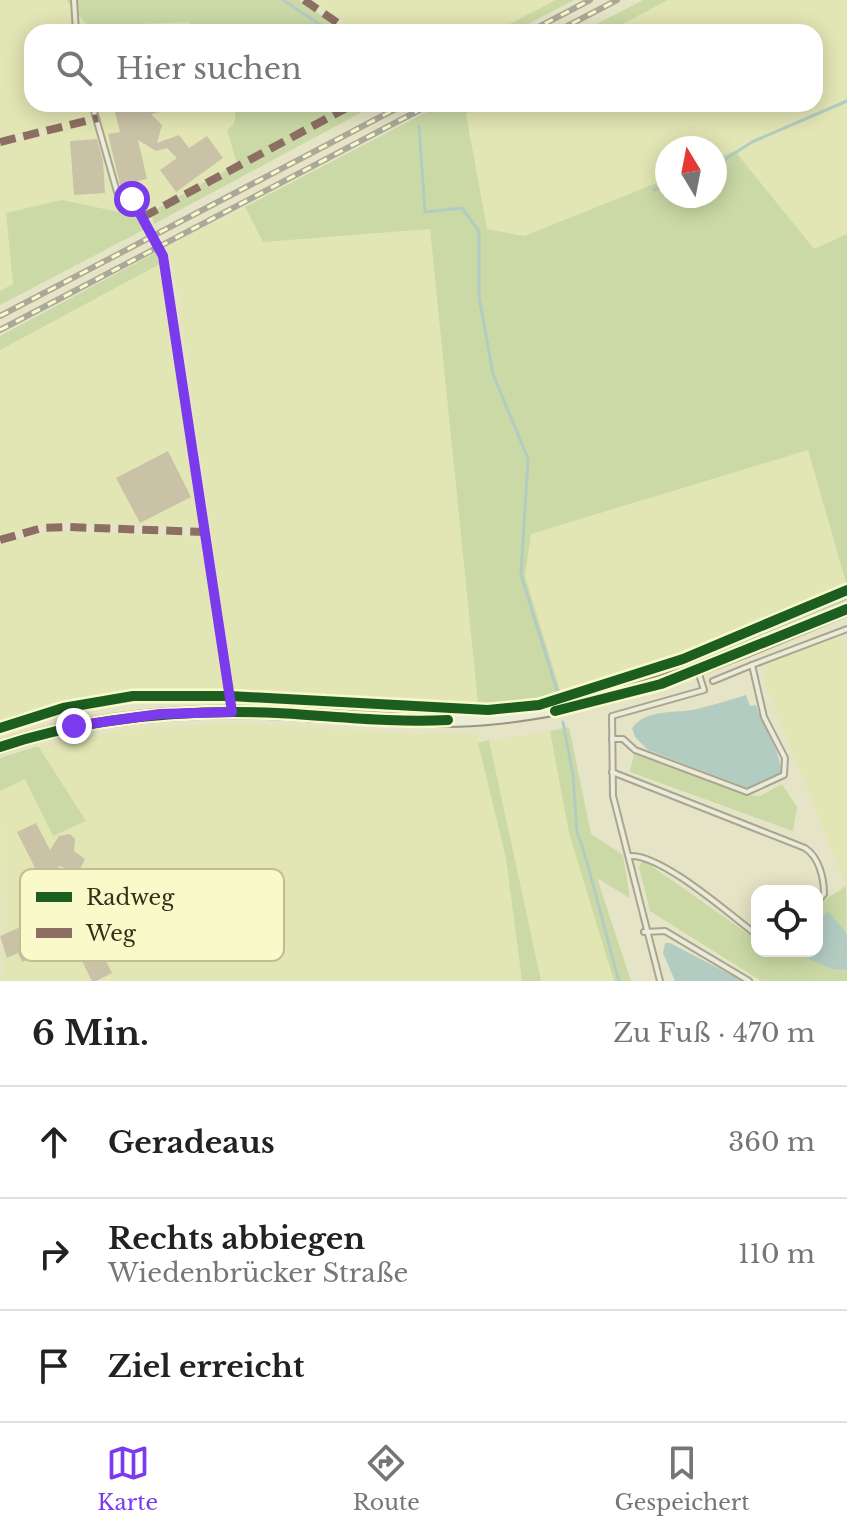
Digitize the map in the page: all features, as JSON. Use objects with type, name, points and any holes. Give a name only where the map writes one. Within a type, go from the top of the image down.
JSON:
[{"type":"street","points":[[0,747],[74,726],[119,719],[232,712],[414,722],[482,719],[552,711],[607,700],[698,671],[847,609]]},
{"type":"lane","points":[[74,0],[76,24]]},
{"type":"lane","points":[[94,112],[117,192],[132,199],[163,256],[232,712]]},
{"type":"lane","points":[[713,681],[847,629]]},
{"type":"lane","points":[[612,739],[623,739],[635,750],[747,792],[775,782],[784,775],[785,758],[764,717],[752,665]]},
{"type":"lane","points":[[660,981],[644,932],[613,796],[612,716],[704,690],[698,671]]},
{"type":"lane","points":[[612,772],[738,819],[814,854],[824,887],[823,895]]},
{"type":"lane","points":[[628,856],[640,855],[696,887],[751,930]]},
{"type":"lane","points":[[644,932],[665,931],[749,981]]},
{"type":"green space","points":[[0,0],[66,0],[86,24],[24,24],[24,112],[238,112],[234,124],[227,130],[238,164],[138,216],[62,200],[13,284],[0,291],[0,146],[49,134],[47,128],[0,139]]},
{"type":"green space","points":[[66,0],[299,0],[334,24],[189,22],[86,24]]},
{"type":"green space","points":[[311,0],[556,0],[510,24],[346,24]]},
{"type":"green space","points":[[556,0],[574,0],[528,24],[510,24]]},
{"type":"green space","points":[[643,0],[668,0],[622,24],[596,24]]},
{"type":"green space","points":[[668,0],[847,0],[847,234],[814,249],[735,151],[727,154],[727,136],[655,136],[655,184],[523,236],[487,229],[467,112],[823,112],[823,24],[622,24]]},
{"type":"green space","points":[[189,22],[190,24],[138,24]]},
{"type":"green space","points":[[236,112],[362,112],[154,224],[151,212],[237,164],[227,130],[234,124]]},
{"type":"green space","points":[[427,112],[468,112],[466,114],[487,229],[524,236],[655,184],[655,208],[727,208],[727,154],[735,151],[814,249],[847,234],[847,586],[808,450],[531,534],[525,576],[562,696],[488,706],[478,703],[430,229],[263,242],[245,207]]},
{"type":"green space","points":[[62,200],[138,216],[145,229],[0,305],[0,291],[13,284],[6,213]]},
{"type":"green space","points":[[245,207],[263,242],[430,229],[478,703],[407,703],[234,692],[174,270],[166,247]]},
{"type":"green space","points":[[157,252],[160,264],[0,350],[0,336]]},
{"type":"green space","points":[[160,264],[200,526],[62,522],[0,535],[0,350]]},
{"type":"green space","points":[[808,450],[847,586],[683,656],[576,688],[562,696],[525,576],[531,534]]},
{"type":"green space","points":[[69,531],[202,537],[226,693],[114,694],[52,704],[0,722],[0,544],[44,533]]},
{"type":"green space","points":[[841,636],[847,651],[847,888],[763,679],[768,663]]},
{"type":"green space","points":[[232,722],[416,734],[477,733],[506,858],[522,981],[2,981],[0,791],[25,779],[54,775],[38,746],[121,730]]},
{"type":"green space","points":[[569,727],[591,834],[623,855],[630,898],[597,878],[631,981],[614,981],[569,833],[550,731]]},
{"type":"green space","points":[[550,731],[569,833],[614,981],[541,981],[489,740]]},
{"type":"green space","points":[[489,740],[541,981],[522,981],[506,858],[478,743]]},
{"type":"green space","points":[[38,746],[86,821],[53,836],[25,779],[0,791],[0,758]]},
{"type":"green space","points":[[634,754],[745,795],[760,796],[782,784],[797,807],[793,831],[630,772]]},
{"type":"green space","points":[[643,860],[751,936],[751,957],[823,957],[823,901],[846,886],[847,981],[761,981],[650,911],[639,867]]},
{"type":"shaded area","points":[[746,695],[750,706],[756,705],[778,756],[781,773],[773,780],[748,788],[648,750],[635,737],[632,728],[646,717],[697,709]]},
{"type":"shaded area","points":[[829,912],[847,934],[847,970],[832,969],[809,959],[823,957],[823,916]]},
{"type":"shaded area","points":[[665,943],[743,981],[675,981],[663,953]]},
{"type":"building","points":[[115,112],[160,112],[151,114],[162,125],[157,143],[179,135],[189,148],[207,136],[223,158],[176,192],[160,170],[177,158],[167,148],[156,151],[138,140],[147,179],[120,185],[108,134],[120,132]]},
{"type":"building","points":[[97,139],[103,161],[105,193],[74,195],[70,141]]},
{"type":"building","points":[[168,451],[191,497],[140,523],[116,478]]},
{"type":"building","points":[[36,823],[50,850],[59,836],[70,834],[75,839],[74,851],[85,859],[80,869],[58,866],[60,869],[36,869],[17,832]]},
{"type":"building","points":[[20,927],[20,958],[18,953],[7,958],[0,936]]},
{"type":"building","points":[[82,961],[106,961],[112,973],[92,981]]},
{"type":"waterway","points":[[283,0],[319,24]]},
{"type":"waterway","points":[[823,111],[847,101]]},
{"type":"waterway","points":[[727,158],[752,142],[822,112]]},
{"type":"waterway","points":[[419,127],[425,212],[462,208],[479,231],[479,297],[493,374],[528,459],[521,575],[558,694]]},
{"type":"waterway","points":[[573,698],[658,677],[847,598]]},
{"type":"waterway","points":[[563,722],[573,775],[577,833],[619,981]]},
{"type":"railway","points":[[544,24],[590,0]]},
{"type":"railway","points":[[571,24],[617,0]]},
{"type":"railway","points":[[0,316],[390,112]]},
{"type":"railway","points":[[0,330],[416,112]]},
{"type":"marked path","points":[[304,0],[339,24]]},
{"type":"marked path","points":[[143,217],[339,112]]},
{"type":"marked path","points":[[0,142],[98,118]]},
{"type":"marked path","points":[[0,540],[42,528],[206,532]]},
{"type":"cycle path","points":[[0,728],[63,708],[133,696],[230,696],[488,710],[539,705],[683,659],[847,590]]},
{"type":"cycle path","points":[[555,711],[661,684],[847,609]]},
{"type":"cycle path","points":[[0,747],[68,728],[172,714],[242,712],[384,720],[448,720]]},
{"type":"route","points":[[74,726],[160,714],[232,712],[163,256],[132,199]]}]
